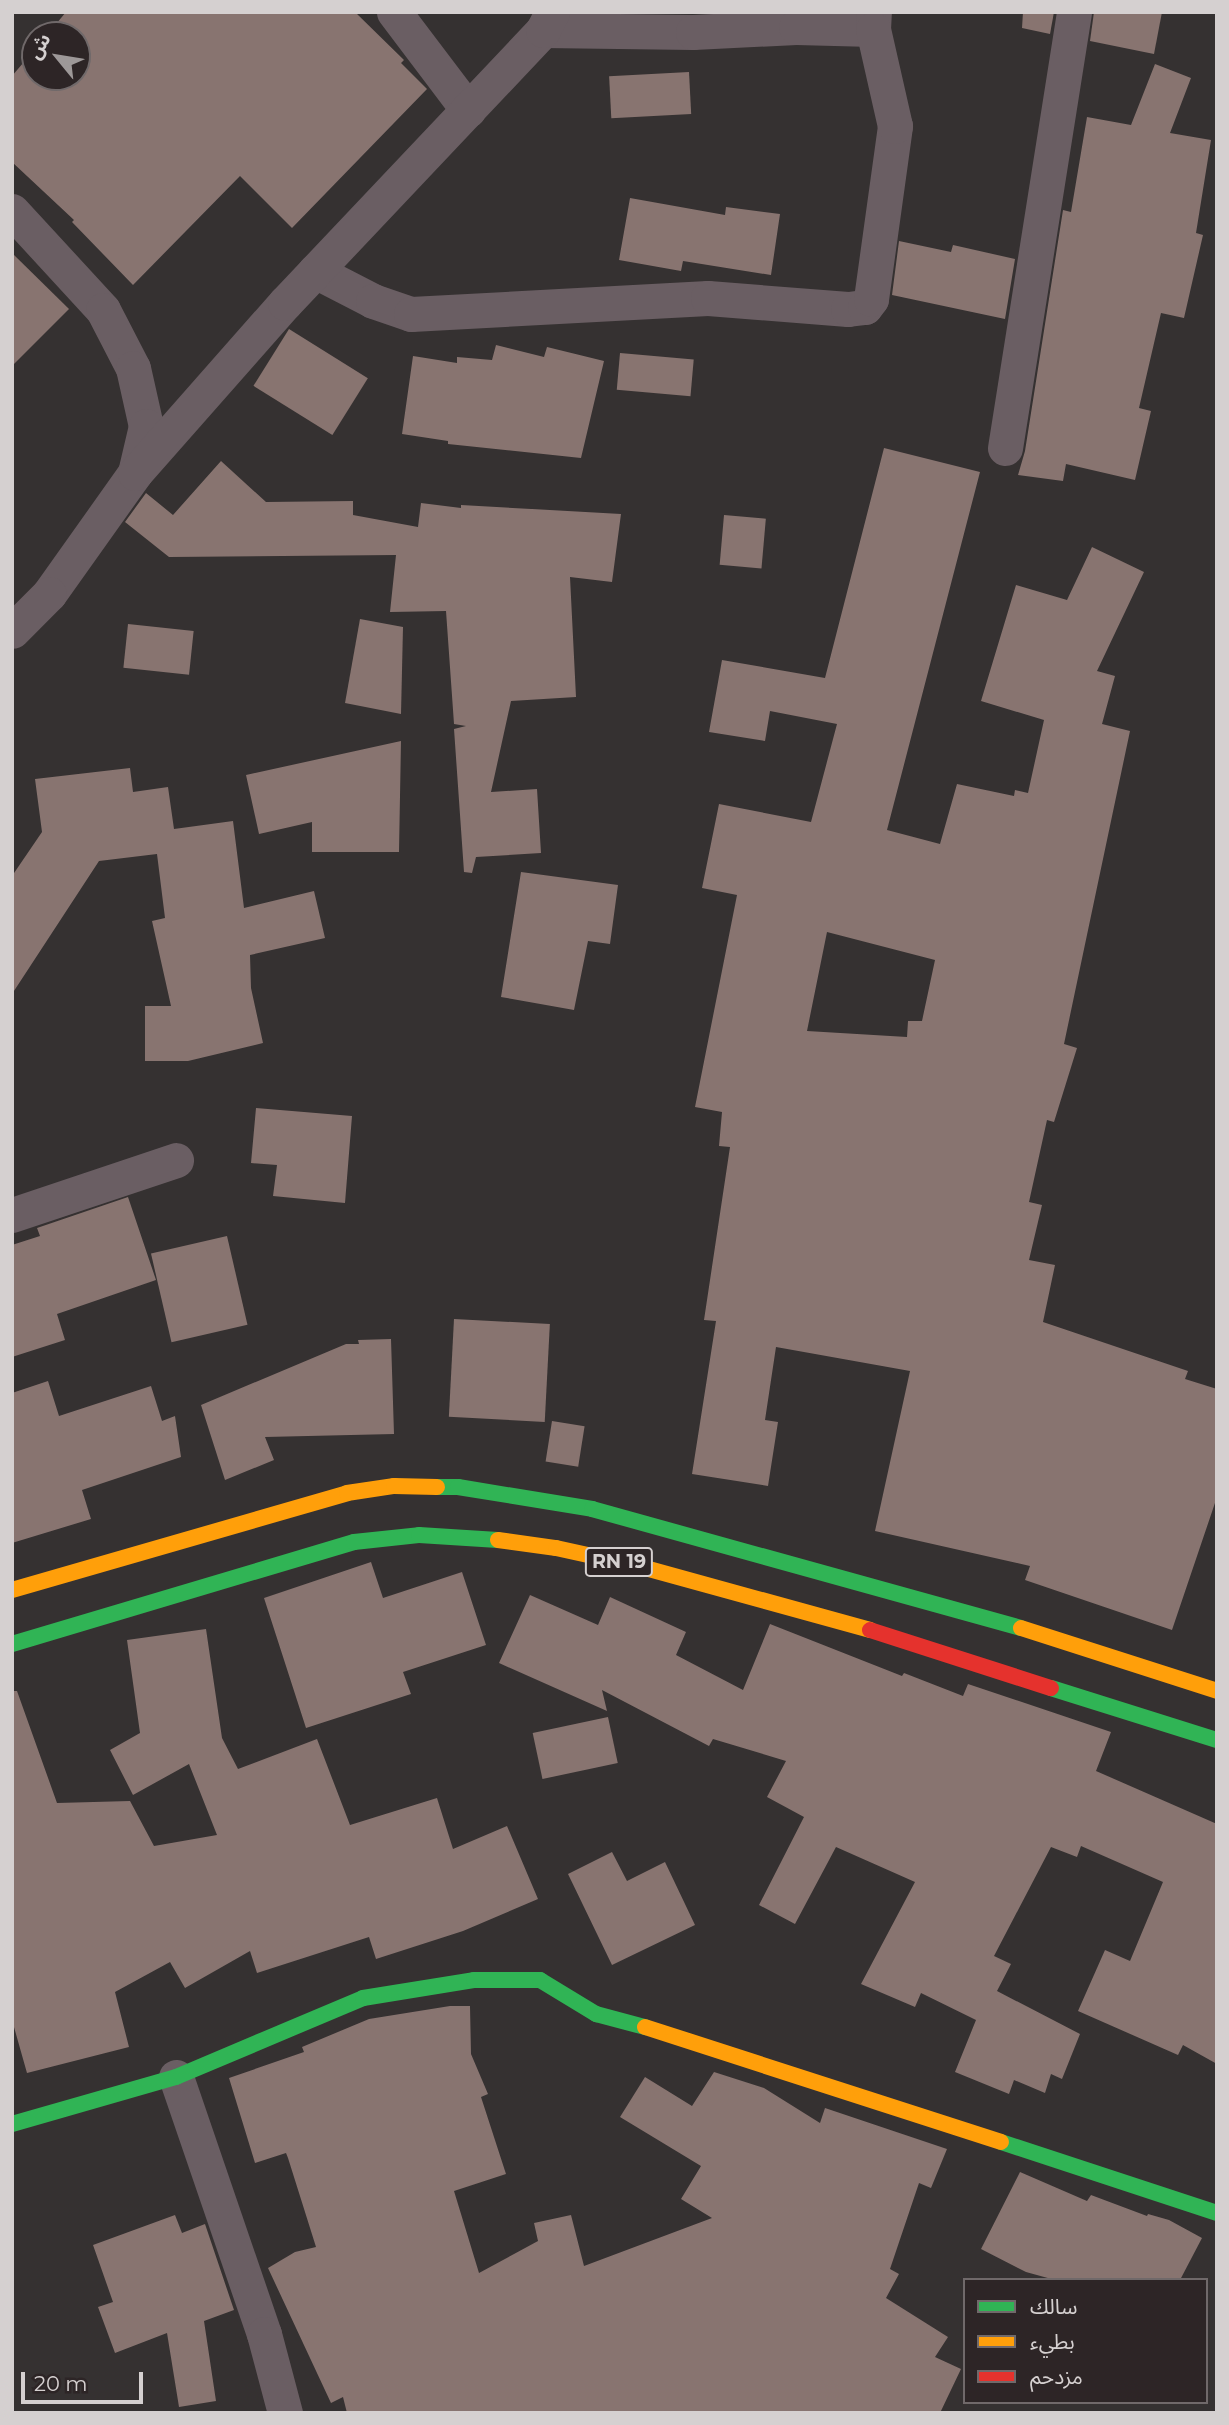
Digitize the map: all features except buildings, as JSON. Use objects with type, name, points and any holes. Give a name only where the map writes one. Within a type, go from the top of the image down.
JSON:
[{"type":"main road","name":"RN 19","points":[[12,1590],[347,1493],[394,1486],[458,1487],[592,1509],[989,1618],[1217,1691]]},
{"type":"main road","name":"RN 19","points":[[12,1644],[354,1542],[419,1535],[481,1538],[555,1548],[638,1566],[822,1615],[1217,1740]]},
{"type":"main road","points":[[12,2124],[176,2077],[363,1998],[474,1980],[540,1980],[596,2014],[663,2032],[1217,2213]]},
{"type":"street","points":[[394,12],[468,110]]},
{"type":"street","points":[[1005,448],[1074,12]]},
{"type":"street","points":[[12,631],[49,594],[135,473],[315,271],[468,110],[548,21],[693,32],[873,21],[895,125],[872,299],[865,307],[708,298],[411,314],[373,302],[315,271]]},
{"type":"street","points":[[12,211],[103,310],[132,368],[146,426],[135,473]]},
{"type":"street","points":[[12,1215],[177,1160]]},
{"type":"street","points":[[176,2077],[264,2334],[285,2413]]},
{"type":"traffic: fast","points":[[437,1487],[458,1487],[592,1509],[1021,1628]]},
{"type":"traffic: fast","points":[[12,1644],[354,1542],[419,1535],[498,1540]]},
{"type":"traffic: fast","points":[[1051,1688],[1217,1740]]},
{"type":"traffic: fast","points":[[12,2124],[176,2077],[363,1998],[474,1980],[540,1980],[596,2014],[645,2027]]},
{"type":"traffic: fast","points":[[1001,2142],[1217,2213]]},
{"type":"traffic: slow","points":[[12,1590],[347,1493],[394,1486],[437,1487]]},
{"type":"traffic: slow","points":[[498,1540],[556,1548],[638,1566],[870,1630]]},
{"type":"traffic: slow","points":[[1021,1628],[1217,1691]]},
{"type":"traffic: slow","points":[[645,2027],[1001,2142]]},
{"type":"traffic: jam","points":[[870,1630],[1051,1688]]}]
